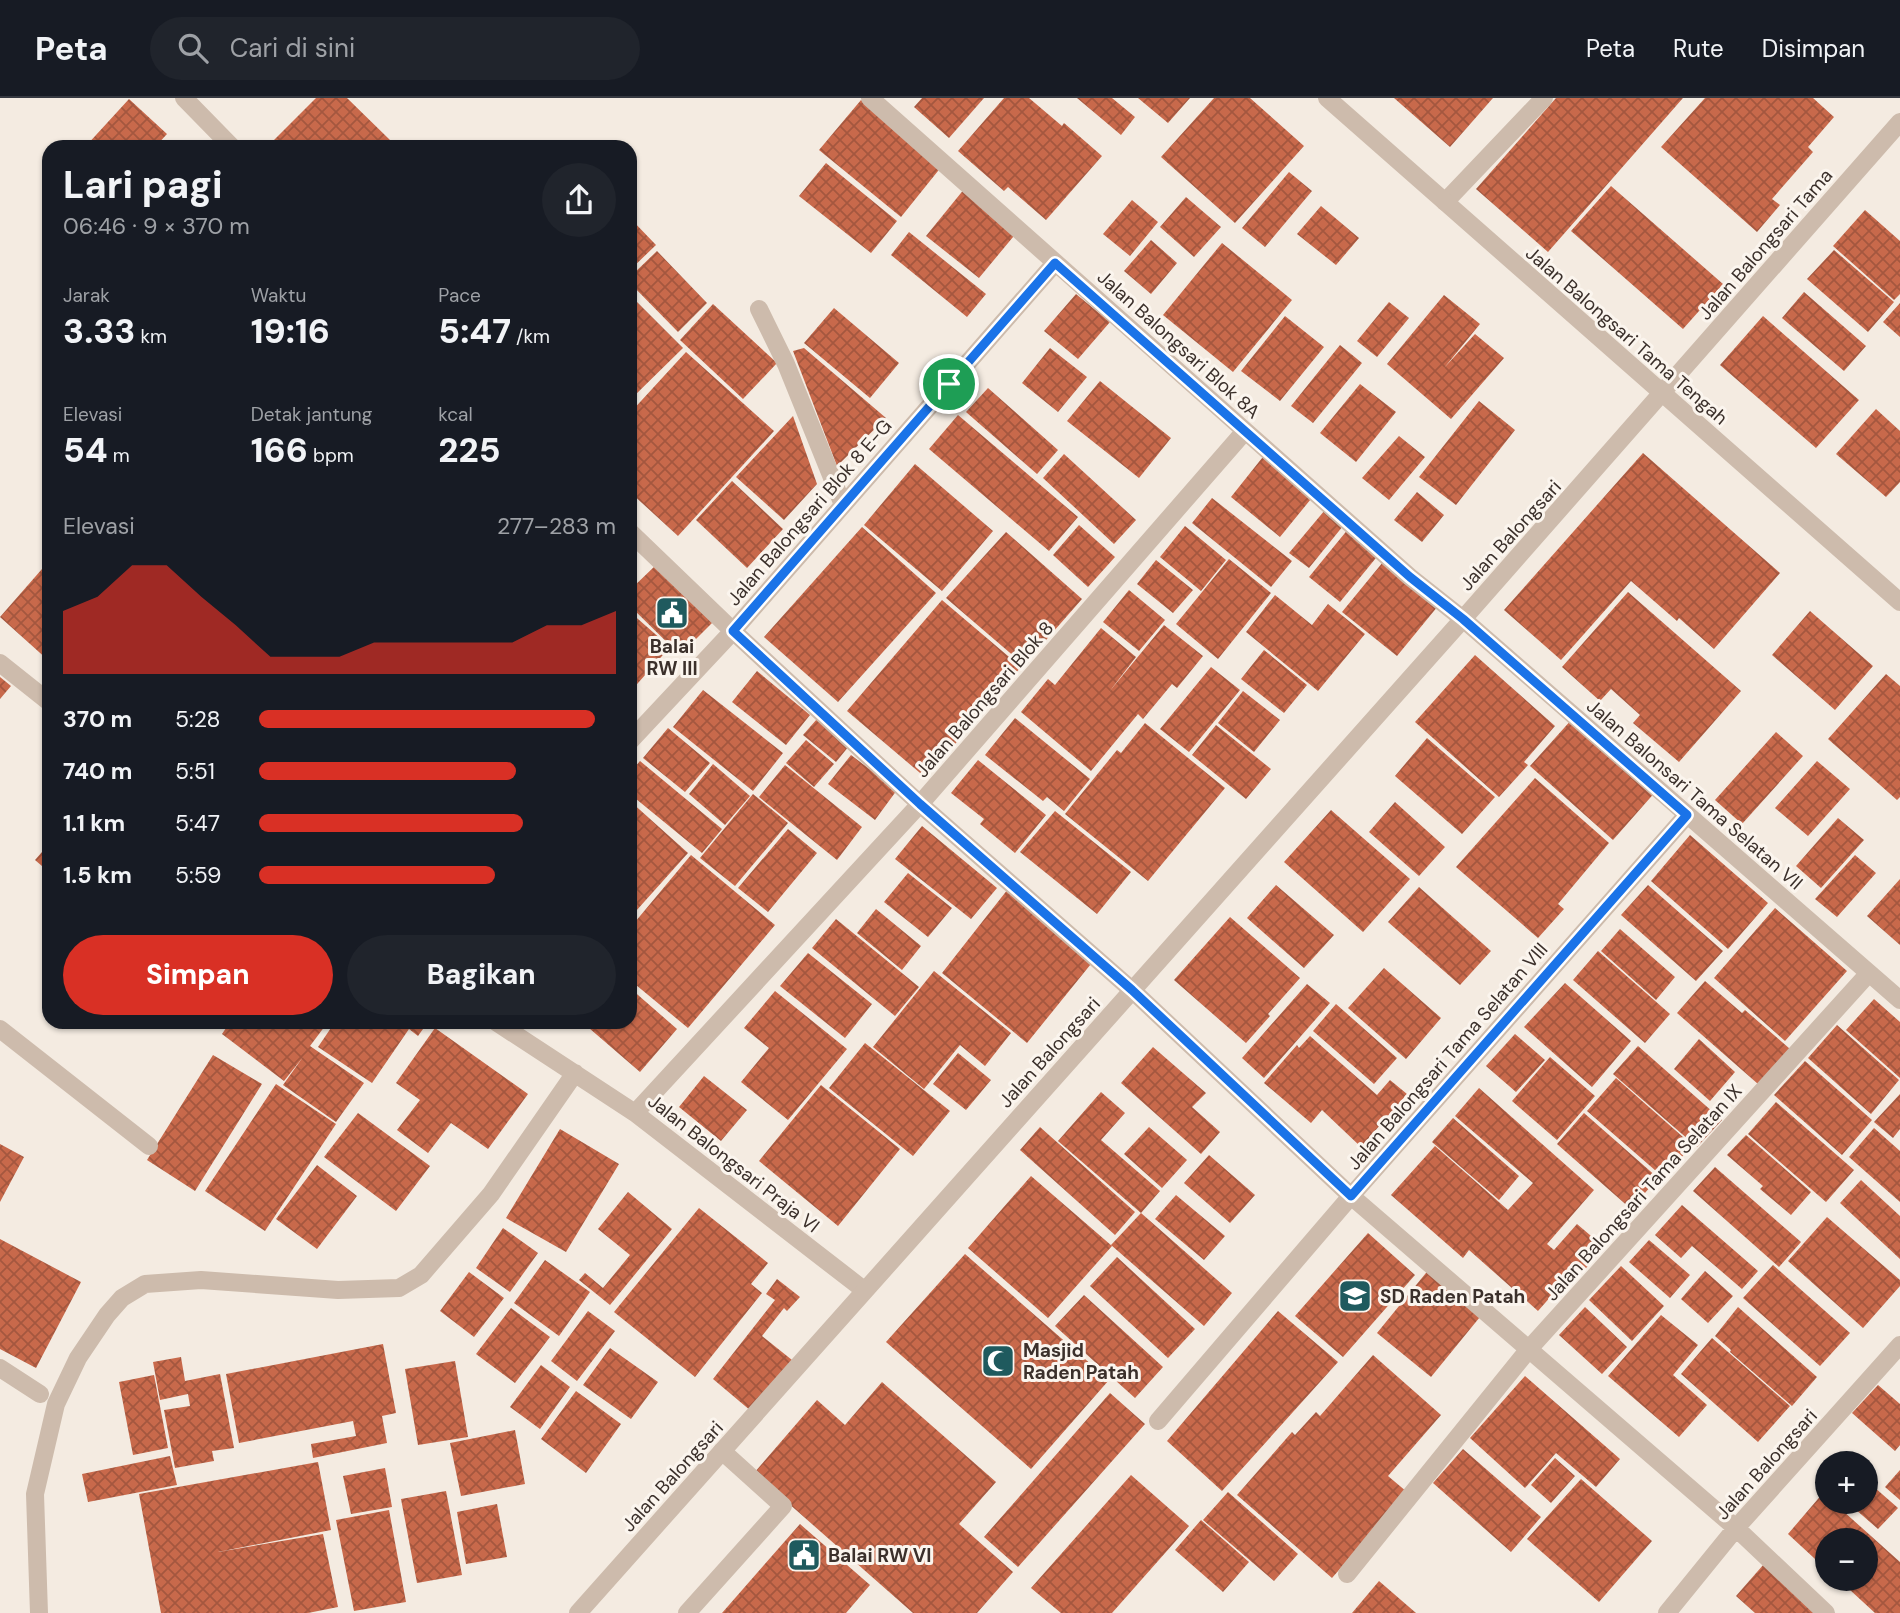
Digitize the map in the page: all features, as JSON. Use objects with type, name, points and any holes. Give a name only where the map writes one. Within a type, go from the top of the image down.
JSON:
[{"type":"street","points":[[184,98],[225,140]]},
{"type":"street","name":"Jalan Balongsari Tama Tengah","points":[[1327,98],[1899,598]]},
{"type":"street","points":[[1445,202],[1544,98]]},
{"type":"street","name":"Jalan Balongsari Blok 8A","points":[[873,99],[1410,577],[1463,619]]},
{"type":"street","name":"Jalan Balongsari Tama","points":[[1663,394],[1900,122]]},
{"type":"street","name":"Jalan Balongsari Blok 8 E-G","points":[[637,734],[733,631],[1055,263]]},
{"type":"street","points":[[759,309],[786,364],[843,505]]},
{"type":"street","name":"Jalan Balongsari","points":[[578,1613],[1663,394]]},
{"type":"street","name":"Jalan Balongsari Blok 8","points":[[635,1113],[920,804],[1245,431]]},
{"type":"street","points":[[637,539],[920,804],[1132,990],[1351,1196],[1736,1528],[1826,1613]]},
{"type":"street","name":"Jalan Balonsari Tama Selatan VII","points":[[1463,619],[1900,1000]]},
{"type":"street","points":[[0,663],[42,696]]},
{"type":"street","name":"Jalan Balongsari Tama Selatan VIII","points":[[1158,1421],[1351,1196],[1687,815]]},
{"type":"street","name":"Jalan Balongsari Tama Selatan IX","points":[[1347,1574],[1529,1349],[1869,973]]},
{"type":"street","points":[[0,1029],[149,1146]]},
{"type":"street","name":"Jalan Balongsari Praja VI","points":[[507,1029],[635,1113],[864,1290]]},
{"type":"street","points":[[39,1613],[35,1494],[56,1404],[78,1358],[122,1298],[145,1284],[201,1280],[316,1289],[399,1288],[421,1275],[491,1194],[575,1073]]},
{"type":"street","name":"Jalan Balongsari","points":[[1667,1613],[1736,1528],[1900,1345]]},
{"type":"street","points":[[0,1368],[40,1394]]},
{"type":"street","points":[[687,1613],[782,1506],[722,1451]]},
{"type":"building","points":[[316,98],[347,98],[390,140],[274,140]]},
{"type":"building","points":[[922,98],[984,98],[949,138],[914,107]]},
{"type":"building","points":[[1004,98],[1029,98],[1062,126],[1064,123],[1102,156],[1046,220],[1008,187],[1004,191],[958,151]]},
{"type":"building","points":[[1077,98],[1112,98],[1135,117],[1121,135]]},
{"type":"building","points":[[1138,98],[1190,98],[1168,123]]},
{"type":"building","points":[[1214,98],[1250,98],[1304,146],[1235,223],[1161,157]]},
{"type":"building","points":[[1394,98],[1493,98],[1450,147]]},
{"type":"building","points":[[1556,98],[1683,98],[1548,252],[1476,189]]},
{"type":"building","points":[[1705,98],[1813,98],[1834,117],[1808,147],[1813,152],[1772,199],[1780,205],[1757,232],[1661,147]]},
{"type":"building","points":[[129,99],[167,134],[161,140],[91,140]]},
{"type":"building","points":[[861,100],[942,166],[901,217],[819,150]]},
{"type":"building","points":[[826,163],[897,221],[871,253],[799,196]]},
{"type":"building","points":[[1289,172],[1312,191],[1265,247],[1242,228]]},
{"type":"building","points":[[1611,186],[1723,284],[1683,329],[1571,231]]},
{"type":"building","points":[[965,188],[1018,231],[979,278],[926,236]]},
{"type":"building","points":[[1186,197],[1221,227],[1194,257],[1160,227]]},
{"type":"building","points":[[1132,200],[1158,222],[1130,256],[1103,234]]},
{"type":"building","points":[[1321,206],[1359,238],[1336,265],[1297,234]]},
{"type":"building","points":[[1865,210],[1900,241],[1900,294],[1894,300],[1833,246]]},
{"type":"building","points":[[637,225],[656,245],[637,263]]},
{"type":"building","points":[[909,232],[986,294],[967,317],[891,255]]},
{"type":"building","points":[[1151,240],[1177,263],[1151,294],[1124,271]]},
{"type":"building","points":[[1222,243],[1292,300],[1233,372],[1163,315]]},
{"type":"building","points":[[1834,250],[1894,302],[1868,332],[1807,279]]},
{"type":"building","points":[[657,251],[707,303],[678,332],[637,290],[637,270]]},
{"type":"building","points":[[1804,292],[1866,346],[1844,371],[1782,318]]},
{"type":"building","points":[[1076,294],[1110,322],[1078,359],[1044,331]]},
{"type":"building","points":[[1444,295],[1480,324],[1444,368],[1475,334],[1504,358],[1451,419],[1387,364]]},
{"type":"building","points":[[637,302],[683,348],[637,393]]},
{"type":"building","points":[[1389,302],[1409,318],[1377,357],[1357,341]]},
{"type":"building","points":[[1900,303],[1900,337],[1883,322]]},
{"type":"building","points":[[713,304],[777,363],[743,399],[680,340]]},
{"type":"building","points":[[834,308],[899,363],[870,398],[804,343]]},
{"type":"building","points":[[1285,316],[1324,347],[1280,401],[1241,371]]},
{"type":"building","points":[[1763,316],[1859,400],[1816,448],[1720,365]]},
{"type":"building","points":[[1340,345],[1362,363],[1313,423],[1291,406]]},
{"type":"building","points":[[804,348],[886,418],[837,466],[793,351]]},
{"type":"building","points":[[1050,348],[1087,377],[1058,412],[1022,383]]},
{"type":"building","points":[[686,352],[774,431],[678,536],[637,498],[637,405]]},
{"type":"building","points":[[1100,381],[1171,438],[1139,478],[1067,421]]},
{"type":"building","points":[[1360,384],[1396,412],[1356,462],[1320,433]]},
{"type":"building","points":[[988,388],[1058,450],[1037,474],[966,412]]},
{"type":"building","points":[[1479,401],[1515,430],[1456,505],[1419,477]]},
{"type":"building","points":[[1876,409],[1900,431],[1900,482],[1886,497],[1836,454]]},
{"type":"building","points":[[958,415],[1078,517],[1049,551],[929,449]]},
{"type":"building","points":[[793,416],[817,484],[784,520],[736,477]]},
{"type":"building","points":[[1399,436],[1425,457],[1389,500],[1362,478]]},
{"type":"building","points":[[1266,453],[1315,494],[1280,537],[1231,497]]},
{"type":"building","points":[[1643,453],[1780,573],[1714,649],[1631,581],[1561,660],[1504,610]]},
{"type":"building","points":[[1064,454],[1136,520],[1114,544],[1043,478]]},
{"type":"building","points":[[915,464],[993,531],[942,591],[864,525]]},
{"type":"building","points":[[732,481],[783,529],[747,568],[696,520]]},
{"type":"building","points":[[1417,492],[1444,515],[1422,542],[1394,520]]},
{"type":"building","points":[[1212,498],[1292,561],[1271,587],[1192,523]]},
{"type":"building","points":[[1325,510],[1343,526],[1309,568],[1289,553]]},
{"type":"building","points":[[1079,525],[1115,557],[1088,587],[1053,555]]},
{"type":"building","points":[[1185,526],[1226,560],[1201,591],[1160,557]]},
{"type":"building","points":[[862,527],[936,593],[838,702],[764,637]]},
{"type":"building","points":[[1349,528],[1380,553],[1340,602],[1309,577]]},
{"type":"building","points":[[1006,532],[1082,599],[1024,665],[946,598]]},
{"type":"building","points":[[1229,559],[1271,593],[1218,659],[1176,624]]},
{"type":"building","points":[[1156,560],[1193,590],[1173,613],[1137,584]]},
{"type":"building","points":[[1383,562],[1438,606],[1397,656],[1342,612]]},
{"type":"building","name":"Balai RW III","points":[[656,565],[714,621],[680,655],[637,613],[637,583]]},
{"type":"building","points":[[42,569],[42,655],[0,617]]},
{"type":"building","points":[[1129,590],[1165,620],[1139,651],[1103,622]]},
{"type":"building","points":[[1628,592],[1741,691],[1679,762],[1633,723],[1640,715],[1611,689],[1600,701],[1562,667]]},
{"type":"building","points":[[1275,595],[1312,625],[1328,604],[1365,634],[1318,691],[1246,632]]},
{"type":"building","points":[[942,600],[1021,667],[926,778],[847,711]]},
{"type":"building","points":[[1810,611],[1873,666],[1835,710],[1772,655]]},
{"type":"building","points":[[637,618],[670,647],[637,684]]},
{"type":"building","points":[[1164,625],[1203,656],[1177,688],[1172,684],[1143,719],[1138,714],[1091,771],[1021,712],[1048,679],[1055,685],[1101,628],[1136,657],[1109,692]]},
{"type":"building","points":[[1264,650],[1307,685],[1284,713],[1241,679]]},
{"type":"building","points":[[1475,655],[1555,726],[1524,762],[1528,765],[1499,797],[1415,722]]},
{"type":"building","points":[[1211,667],[1240,690],[1189,752],[1160,729]]},
{"type":"building","points":[[757,671],[810,715],[786,745],[732,702]]},
{"type":"building","points":[[1886,674],[1900,686],[1900,797],[1897,800],[1828,739]]},
{"type":"building","points":[[0,677],[11,686],[0,699]]},
{"type":"building","points":[[703,690],[783,753],[753,791],[673,727]]},
{"type":"building","points":[[1243,691],[1280,720],[1254,752],[1218,723]]},
{"type":"building","points":[[1015,718],[1090,779],[1064,811],[1047,797],[1043,801],[985,755]]},
{"type":"building","points":[[1573,718],[1657,790],[1613,840],[1530,766]]},
{"type":"building","points":[[817,719],[849,746],[836,762],[803,735]]},
{"type":"building","points":[[1145,723],[1225,788],[1148,881],[1065,814],[1117,750],[1121,753]]},
{"type":"building","points":[[1216,725],[1271,769],[1246,799],[1192,755]]},
{"type":"building","points":[[668,728],[710,763],[685,792],[643,758]]},
{"type":"building","points":[[1776,732],[1803,756],[1742,824],[1715,800]]},
{"type":"building","points":[[1427,738],[1495,797],[1462,834],[1395,776]]},
{"type":"building","points":[[806,740],[834,764],[814,787],[786,763]]},
{"type":"building","points":[[851,755],[897,790],[875,820],[828,784]]},
{"type":"building","points":[[978,760],[1046,815],[1015,853],[980,824],[984,819],[951,793]]},
{"type":"building","points":[[640,761],[722,829],[702,853],[637,800],[637,765]]},
{"type":"building","points":[[1817,761],[1850,789],[1808,836],[1775,808]]},
{"type":"building","points":[[713,764],[750,796],[725,825],[689,794]]},
{"type":"building","points":[[785,765],[862,827],[837,860],[759,797]]},
{"type":"building","points":[[1535,778],[1609,843],[1558,904],[1564,909],[1538,938],[1456,867]]},
{"type":"building","points":[[753,794],[788,823],[735,886],[700,858]]},
{"type":"building","points":[[1395,802],[1445,847],[1419,876],[1369,832]]},
{"type":"building","points":[[637,807],[688,853],[637,910]]},
{"type":"building","points":[[1331,810],[1410,879],[1363,932],[1284,862]]},
{"type":"building","points":[[1055,811],[1131,872],[1097,914],[1020,852]]},
{"type":"building","points":[[1838,818],[1864,840],[1821,888],[1796,866]]},
{"type":"building","points":[[922,826],[997,888],[971,919],[895,859]]},
{"type":"building","points":[[788,829],[817,853],[768,912],[738,888]]},
{"type":"building","points":[[1690,835],[1768,903],[1728,949],[1651,881]]},
{"type":"building","points":[[42,852],[42,866],[35,860]]},
{"type":"building","points":[[691,855],[775,925],[688,1028],[637,986],[637,920]]},
{"type":"building","points":[[1855,855],[1876,873],[1837,917],[1815,899]]},
{"type":"building","points":[[908,873],[952,908],[928,937],[884,902]]},
{"type":"building","points":[[1900,879],[1900,945],[1867,916]]},
{"type":"building","points":[[1276,885],[1334,935],[1304,968],[1247,918]]},
{"type":"building","points":[[1648,885],[1723,951],[1696,981],[1621,915]]},
{"type":"building","points":[[1419,887],[1491,951],[1460,985],[1388,922]]},
{"type":"building","points":[[1008,889],[1095,959],[1027,1043],[942,973]]},
{"type":"building","points":[[1775,908],[1847,971],[1785,1041],[1714,978]]},
{"type":"building","points":[[876,909],[921,946],[902,970],[857,933]]},
{"type":"building","points":[[1230,917],[1300,978],[1246,1043],[1174,980]]},
{"type":"building","points":[[836,919],[919,987],[895,1016],[812,948]]},
{"type":"building","points":[[1620,929],[1675,977],[1656,1000],[1601,951]]},
{"type":"building","points":[[1598,951],[1670,1014],[1645,1043],[1573,980]]},
{"type":"building","points":[[808,953],[872,1004],[845,1038],[780,986]]},
{"type":"building","points":[[1384,968],[1441,1018],[1406,1059],[1348,1008]]},
{"type":"building","points":[[934,971],[1011,1033],[985,1066],[960,1045],[924,1089],[873,1047]]},
{"type":"building","points":[[1705,981],[1742,1013],[1745,1010],[1790,1049],[1758,1084],[1677,1013]]},
{"type":"building","points":[[1565,983],[1631,1041],[1592,1087],[1524,1027]]},
{"type":"building","points":[[1307,984],[1330,1003],[1264,1078],[1242,1058]]},
{"type":"building","points":[[775,991],[847,1049],[788,1120],[741,1082],[769,1048],[744,1028]]},
{"type":"building","points":[[637,994],[677,1029],[640,1072],[590,1029],[637,1029]]},
{"type":"building","points":[[1874,999],[1900,1022],[1900,1078],[1846,1030]]},
{"type":"building","points":[[1336,1004],[1397,1058],[1374,1084],[1313,1031]]},
{"type":"building","points":[[1837,1025],[1899,1080],[1871,1114],[1808,1058]]},
{"type":"building","points":[[225,1029],[323,1029],[310,1046],[364,1083],[336,1122],[283,1085],[303,1057],[284,1081],[222,1034]]},
{"type":"building","points":[[330,1029],[409,1029],[372,1083],[318,1047]]},
{"type":"building","points":[[409,1029],[423,1029],[418,1036]]},
{"type":"building","points":[[436,1029],[528,1094],[488,1149],[451,1123],[428,1153],[397,1130],[420,1100],[396,1083]]},
{"type":"building","points":[[1515,1034],[1545,1060],[1516,1092],[1486,1066]]},
{"type":"building","points":[[1310,1036],[1377,1095],[1390,1080],[1407,1094],[1361,1147],[1322,1110],[1311,1123],[1264,1083],[1297,1045],[1299,1048]]},
{"type":"building","points":[[1699,1039],[1735,1072],[1710,1101],[1674,1069]]},
{"type":"building","points":[[865,1043],[950,1111],[913,1156],[829,1088]]},
{"type":"building","points":[[1638,1046],[1722,1120],[1697,1147],[1613,1074]]},
{"type":"building","points":[[1153,1047],[1206,1093],[1192,1107],[1220,1132],[1201,1154],[1121,1083]]},
{"type":"building","points":[[958,1053],[991,1080],[966,1110],[933,1084]]},
{"type":"building","points":[[213,1055],[262,1084],[195,1191],[147,1160]]},
{"type":"building","points":[[1550,1057],[1595,1096],[1557,1140],[1512,1101]]},
{"type":"building","points":[[1805,1061],[1872,1120],[1842,1155],[1774,1095]]},
{"type":"building","points":[[704,1076],[747,1110],[721,1141],[679,1107]]},
{"type":"building","points":[[1616,1078],[1692,1145],[1664,1178],[1587,1111]]},
{"type":"building","points":[[276,1084],[336,1124],[265,1231],[205,1191]]},
{"type":"building","points":[[821,1085],[900,1149],[838,1226],[759,1161]]},
{"type":"building","points":[[1479,1088],[1594,1190],[1547,1244],[1554,1250],[1577,1224],[1604,1247],[1581,1274],[1575,1269],[1538,1311],[1469,1250],[1463,1258],[1391,1195],[1435,1146],[1508,1210],[1533,1183],[1455,1116]]},
{"type":"building","points":[[1101,1092],[1125,1113],[1101,1140],[1160,1191],[1141,1213],[1058,1141]]},
{"type":"building","points":[[1900,1094],[1900,1129],[1893,1138],[1874,1122]]},
{"type":"building","points":[[1776,1102],[1854,1170],[1826,1202],[1748,1134]]},
{"type":"building","points":[[358,1113],[430,1166],[396,1211],[324,1157]]},
{"type":"building","points":[[1584,1113],[1658,1178],[1631,1209],[1557,1144]]},
{"type":"building","points":[[1453,1118],[1519,1176],[1499,1200],[1432,1142]]},
{"type":"building","points":[[1040,1127],[1135,1212],[1115,1235],[1020,1150]]},
{"type":"building","points":[[1149,1127],[1187,1160],[1162,1188],[1124,1154]]},
{"type":"building","points":[[1874,1128],[1900,1151],[1900,1202],[1849,1157]]},
{"type":"building","points":[[560,1129],[619,1164],[566,1252],[506,1218]]},
{"type":"building","points":[[1746,1135],[1811,1192],[1791,1215],[1760,1189],[1763,1186],[1727,1155]]},
{"type":"building","points":[[0,1144],[24,1157],[0,1202]]},
{"type":"building","points":[[1209,1155],[1255,1195],[1230,1223],[1184,1183]]},
{"type":"building","points":[[317,1165],[357,1196],[317,1249],[276,1219]]},
{"type":"building","points":[[1715,1167],[1801,1242],[1779,1267],[1693,1191]]},
{"type":"building","points":[[1031,1176],[1112,1246],[1048,1318],[968,1248]]},
{"type":"building","points":[[1861,1180],[1900,1216],[1900,1259],[1840,1203]]},
{"type":"building","points":[[628,1192],[672,1229],[610,1305],[579,1280],[585,1273],[603,1288],[630,1255],[598,1229]]},
{"type":"building","points":[[1176,1195],[1225,1236],[1204,1260],[1155,1219]]},
{"type":"building","points":[[1682,1205],[1758,1271],[1742,1289],[1692,1246],[1681,1258],[1655,1235]]},
{"type":"building","points":[[699,1208],[768,1263],[751,1284],[762,1293],[695,1377],[614,1312]]},
{"type":"building","points":[[1141,1213],[1232,1293],[1204,1326],[1111,1245]]},
{"type":"building","points":[[1827,1217],[1900,1280],[1900,1286],[1863,1328],[1788,1261]]},
{"type":"building","points":[[503,1228],[538,1253],[510,1292],[476,1268]]},
{"type":"building","name":"SD Raden Patah","points":[[1368,1233],[1415,1275],[1343,1357],[1295,1316]]},
{"type":"building","points":[[0,1239],[81,1282],[36,1368],[0,1349]]},
{"type":"building","points":[[1649,1240],[1690,1275],[1670,1298],[1629,1262]]},
{"type":"building","name":"Masjid Raden Patah","points":[[965,1254],[1109,1380],[1031,1469],[886,1342]]},
{"type":"building","points":[[1117,1257],[1195,1329],[1168,1358],[1090,1286]]},
{"type":"building","points":[[545,1260],[590,1292],[559,1336],[514,1303]]},
{"type":"building","points":[[1773,1265],[1850,1333],[1820,1366],[1743,1298]]},
{"type":"building","points":[[1621,1266],[1664,1306],[1632,1341],[1589,1300]]},
{"type":"building","points":[[1430,1268],[1484,1312],[1431,1377],[1377,1333]]},
{"type":"building","points":[[1705,1271],[1733,1296],[1708,1323],[1681,1299]]},
{"type":"building","points":[[469,1272],[504,1298],[474,1337],[440,1311]]},
{"type":"building","points":[[777,1279],[800,1297],[787,1311],[784,1308],[762,1336],[792,1360],[751,1411],[713,1379],[775,1300],[766,1294]]},
{"type":"building","points":[[1084,1295],[1163,1367],[1135,1398],[1055,1326]]},
{"type":"building","points":[[1585,1307],[1627,1347],[1602,1374],[1559,1335]]},
{"type":"building","points":[[1738,1307],[1817,1377],[1792,1406],[1715,1336]]},
{"type":"building","points":[[511,1308],[550,1337],[515,1383],[476,1354]]},
{"type":"building","points":[[588,1311],[615,1331],[577,1381],[551,1361]]},
{"type":"building","points":[[1278,1311],[1338,1362],[1222,1491],[1167,1441]]},
{"type":"building","points":[[1661,1315],[1698,1345],[1673,1375],[1707,1405],[1679,1437],[1608,1376]]},
{"type":"building","points":[[1712,1338],[1790,1406],[1758,1442],[1681,1374]]},
{"type":"building","points":[[383,1344],[396,1413],[382,1416],[387,1443],[313,1458],[311,1444],[356,1436],[353,1421],[239,1443],[226,1374]]},
{"type":"building","points":[[610,1348],[658,1382],[631,1419],[583,1385]]},
{"type":"building","points":[[1373,1355],[1441,1415],[1388,1476],[1407,1492],[1332,1578],[1237,1495],[1292,1432],[1295,1435],[1316,1412],[1320,1416]]},
{"type":"building","points":[[181,1357],[185,1381],[220,1374],[234,1448],[212,1451],[214,1461],[175,1468],[164,1410],[190,1406],[188,1394],[160,1400],[153,1362]]},
{"type":"building","points":[[455,1361],[468,1437],[418,1445],[405,1369]]},
{"type":"building","points":[[541,1365],[570,1387],[540,1429],[510,1407]]},
{"type":"building","points":[[154,1375],[168,1448],[133,1455],[119,1382]]},
{"type":"building","points":[[1525,1376],[1620,1459],[1596,1487],[1556,1453],[1525,1488],[1470,1438]]},
{"type":"building","points":[[882,1382],[996,1482],[959,1524],[1013,1572],[977,1613],[913,1613],[754,1473],[817,1400],[845,1425]]},
{"type":"building","points":[[1878,1385],[1900,1404],[1900,1445],[1895,1451],[1852,1413]]},
{"type":"building","points":[[576,1391],[621,1424],[586,1473],[541,1439]]},
{"type":"building","points":[[1110,1393],[1145,1424],[1018,1567],[984,1537]]},
{"type":"building","points":[[515,1430],[525,1484],[461,1496],[450,1443]]},
{"type":"building","points":[[1463,1449],[1541,1517],[1511,1552],[1433,1483]]},
{"type":"building","points":[[170,1456],[177,1485],[88,1502],[82,1474]]},
{"type":"building","points":[[1555,1458],[1575,1476],[1551,1503],[1531,1485]]},
{"type":"building","points":[[318,1462],[331,1530],[218,1552],[323,1534],[338,1607],[308,1613],[161,1613],[139,1494]]},
{"type":"building","points":[[385,1468],[392,1507],[351,1514],[343,1476]]},
{"type":"building","points":[[1900,1470],[1900,1500],[1885,1487]]},
{"type":"building","points":[[1131,1475],[1189,1526],[1112,1613],[1061,1613],[1031,1588]]},
{"type":"building","points":[[1581,1479],[1652,1541],[1599,1602],[1527,1539]]},
{"type":"building","points":[[1878,1490],[1898,1508],[1877,1528],[1861,1514],[1878,1514]]},
{"type":"building","points":[[446,1491],[462,1575],[417,1583],[401,1499]]},
{"type":"building","points":[[1228,1492],[1298,1554],[1274,1581],[1203,1520]]},
{"type":"building","points":[[1815,1502],[1815,1514],[1846,1514],[1862,1528],[1815,1528],[1815,1559],[1788,1534]]},
{"type":"building","points":[[497,1504],[507,1557],[466,1564],[457,1512]]},
{"type":"building","points":[[389,1510],[406,1602],[354,1611],[336,1520]]},
{"type":"building","points":[[1201,1520],[1249,1562],[1223,1592],[1175,1550]]},
{"type":"building","name":"Balai RW VI","points":[[800,1524],[870,1585],[846,1613],[722,1613]]},
{"type":"building","points":[[1878,1542],[1900,1562],[1900,1613],[1875,1613],[1851,1591],[1878,1591]]},
{"type":"building","points":[[1764,1564],[1819,1613],[1755,1613],[1736,1596]]},
{"type":"building","points":[[1379,1581],[1416,1613],[1352,1613]]},
{"type":"place","name":"Balai RW III","points":[[672,613]]},
{"type":"place","name":"SD Raden Patah","points":[[1355,1296]]},
{"type":"place","name":"Masjid Raden Patah","points":[[998,1361]]},
{"type":"place","name":"Balai RW VI","points":[[804,1555]]},
{"type":"route","points":[[1055,263],[1410,577],[1463,619],[1687,815],[1351,1196],[1132,990],[920,804],[733,631],[949,384],[1055,263]]}]
